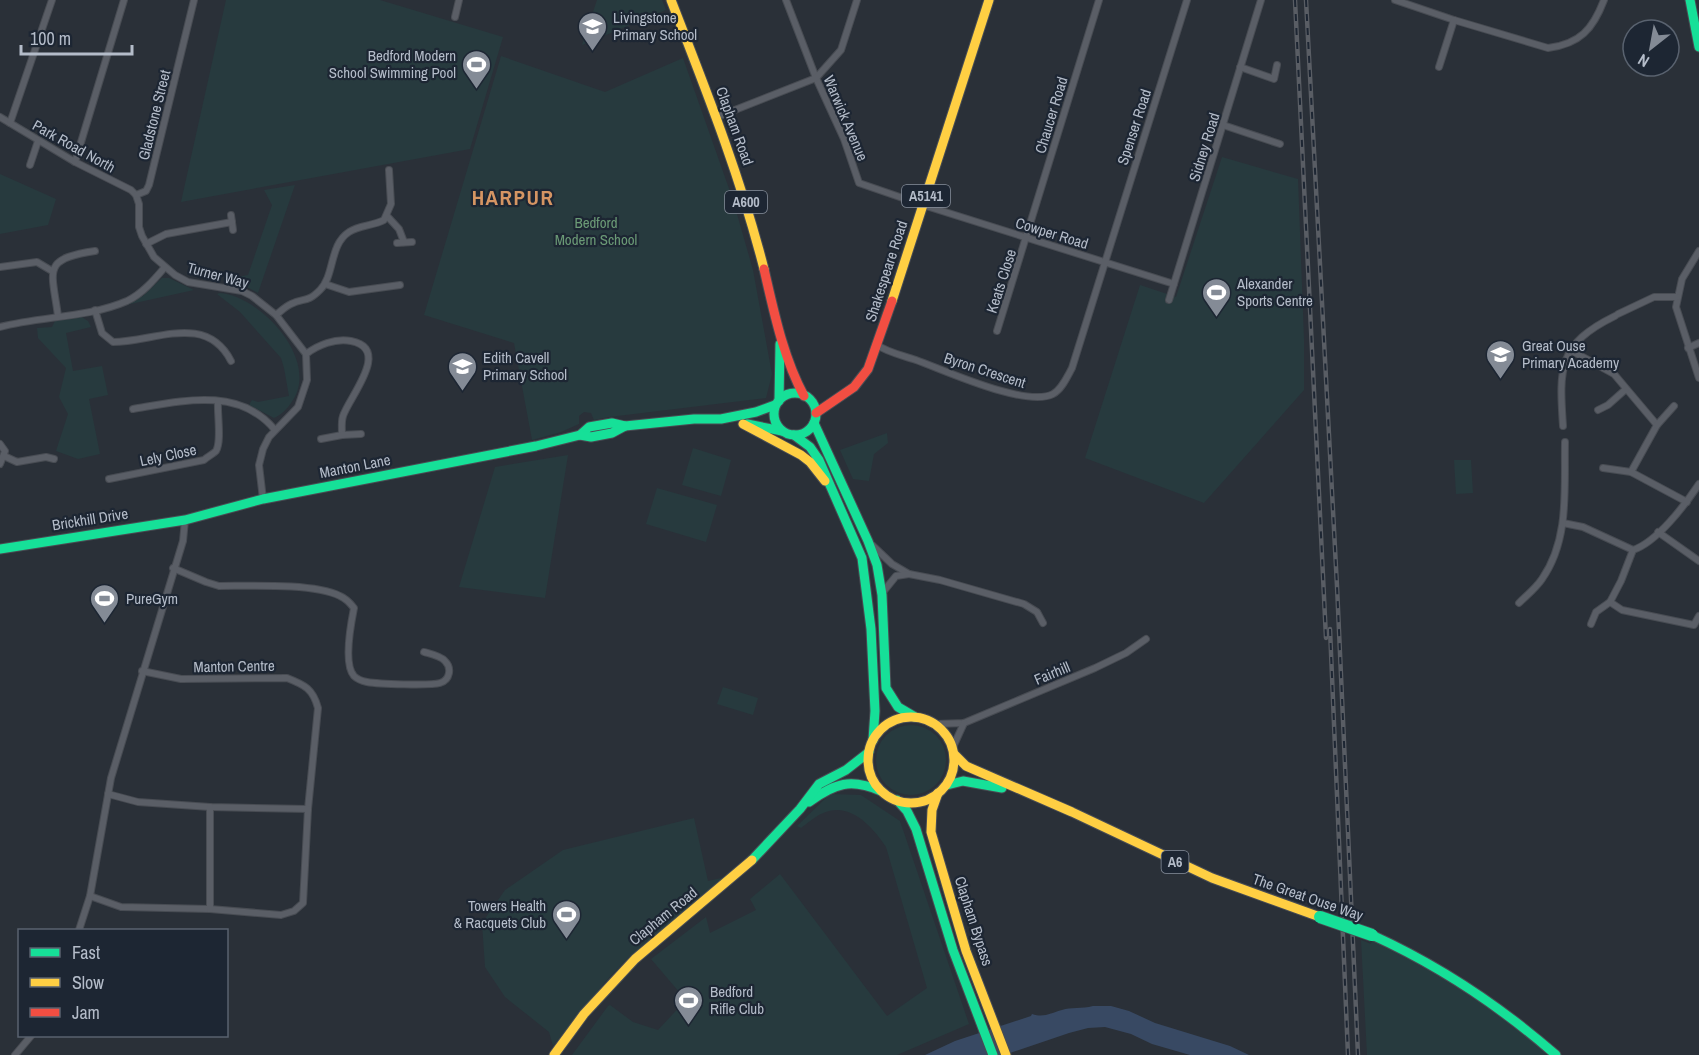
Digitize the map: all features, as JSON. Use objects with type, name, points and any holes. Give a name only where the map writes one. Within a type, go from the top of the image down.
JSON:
[{"type":"main road","name":"Clapham Road","points":[[671,0],[717,117],[749,210],[780,334],[795,379],[807,397]]},
{"type":"main road","name":"Shakespeare Road","points":[[815,418],[834,400],[854,387],[868,369],[989,0]]},
{"type":"main road","points":[[1690,0],[1699,47]]},
{"type":"main road","name":"Clapham Road","points":[[777,403],[780,334]]},
{"type":"main road","points":[[777,403],[789,394],[834,400]]},
{"type":"main road","name":"A600","points":[[807,397],[839,480],[868,541],[880,578],[886,688],[898,707],[915,717]]},
{"type":"main road","name":"A600","points":[[777,403],[774,417],[788,433]]},
{"type":"main road","name":"Manton Lane","points":[[184,520],[263,499],[557,442],[580,435],[591,437],[612,433],[625,426],[694,419],[721,419],[756,412],[777,403]]},
{"type":"main road","points":[[788,433],[807,432],[815,418]]},
{"type":"main road","name":"Manton Lane","points":[[721,419],[788,433]]},
{"type":"main road","points":[[743,424],[801,455],[830,485]]},
{"type":"main road","points":[[788,433],[813,451],[826,473],[862,558],[871,628],[875,711],[871,746],[869,769],[876,784],[881,791],[897,800],[915,802],[943,789],[952,776],[954,751],[947,736],[936,724],[915,717],[903,717],[880,730],[871,746]]},
{"type":"main road","name":"Brickhill Drive","points":[[0,549],[184,520]]},
{"type":"main road","points":[[871,628],[876,614],[875,586],[880,578]]},
{"type":"main road","name":"Clapham Road","points":[[554,1055],[584,1014],[634,959],[764,849],[819,784],[846,770],[871,746]]},
{"type":"main road","name":"The Great Ouse Way","points":[[954,751],[966,766],[1072,812],[1212,878],[1372,935],[1413,954],[1468,985],[1520,1024],[1556,1055]]},
{"type":"main road","name":"The Great Ouse Way","points":[[943,789],[963,781],[1034,796]]},
{"type":"main road","name":"Clapham Road","points":[[800,809],[818,795],[838,785],[854,782],[865,783],[881,791]]},
{"type":"main road","name":"Clapham Bypass","points":[[943,789],[932,810],[931,832],[966,951],[1006,1055]]},
{"type":"main road","name":"Clapham Bypass","points":[[897,800],[907,811],[916,829],[953,950],[993,1055]]},
{"type":"street","points":[[10,123],[52,0]]},
{"type":"street","points":[[75,162],[124,0]]},
{"type":"street","name":"Gladstone Street","points":[[136,195],[146,191],[149,185],[194,0]]},
{"type":"street","points":[[455,17],[459,0]]},
{"type":"street","name":"Warwick Avenue","points":[[786,0],[816,78],[841,131],[859,183],[923,205]]},
{"type":"street","points":[[717,117],[816,78],[841,50],[857,0]]},
{"type":"street","name":"Chaucer Road","points":[[1027,238],[1099,0]]},
{"type":"street","name":"Spenser Road","points":[[1104,261],[1186,0]]},
{"type":"street","name":"Sidney Road","points":[[1168,300],[1261,0]]},
{"type":"street","points":[[1395,0],[1548,48],[1564,46],[1579,38],[1590,28],[1604,0]]},
{"type":"street","points":[[1439,68],[1454,20]]},
{"type":"street","points":[[1240,67],[1274,79],[1277,65]]},
{"type":"street","name":"Park Road North","points":[[0,117],[75,162],[131,190],[136,195]]},
{"type":"street","points":[[1223,125],[1280,144]]},
{"type":"street","points":[[30,165],[39,141]]},
{"type":"street","points":[[276,315],[293,302],[307,301],[325,284],[331,261],[347,233],[357,228],[375,225],[387,216],[391,204],[389,170]]},
{"type":"street","name":"Turner Way","points":[[136,195],[139,204],[139,227],[154,257],[176,275],[194,284],[242,291],[262,303],[276,315],[306,354]]},
{"type":"street","name":"Cowper Road","points":[[923,205],[1174,284]]},
{"type":"street","points":[[231,215],[233,230]]},
{"type":"street","points":[[387,216],[399,229],[400,243],[412,242]]},
{"type":"street","points":[[146,244],[166,234],[232,222]]},
{"type":"street","name":"Keats Close","points":[[997,331],[1027,238]]},
{"type":"street","points":[[58,316],[52,271],[62,258],[94,251]]},
{"type":"street","points":[[1699,251],[1682,279],[1676,307],[1699,378]]},
{"type":"street","name":"Byron Crescent","points":[[877,345],[886,351],[984,386],[1024,396],[1041,397],[1054,394],[1065,382],[1072,368],[1104,261]]},
{"type":"street","points":[[0,267],[37,262],[52,271]]},
{"type":"street","points":[[0,327],[94,310],[128,300],[149,285],[165,267]]},
{"type":"street","points":[[325,284],[350,292],[400,285]]},
{"type":"street","points":[[389,295],[390,286]]},
{"type":"street","points":[[1563,426],[1561,377],[1570,350],[1591,329],[1617,315],[1654,297],[1677,297]]},
{"type":"street","points":[[94,310],[102,333],[113,342],[184,332],[197,334],[218,344],[231,361]]},
{"type":"street","points":[[263,499],[259,465],[265,443],[293,413],[303,394],[307,381],[306,354],[321,345],[346,340],[362,345],[367,351],[368,367],[343,415],[342,435]]},
{"type":"street","points":[[1688,348],[1699,343]]},
{"type":"street","points":[[1570,350],[1614,374],[1658,425]]},
{"type":"street","points":[[1598,410],[1608,405],[1626,389]]},
{"type":"street","points":[[133,409],[191,399],[218,401],[243,406],[269,422],[275,430]]},
{"type":"street","name":"Lely Close","points":[[109,479],[204,460],[210,456],[216,450],[219,442],[218,401]]},
{"type":"street","points":[[1631,472],[1658,425],[1674,406]]},
{"type":"street","points":[[321,439],[361,434]]},
{"type":"street","points":[[1519,603],[1542,580],[1552,561],[1563,523],[1565,442]]},
{"type":"street","points":[[0,444],[5,451],[0,464]]},
{"type":"street","points":[[4,456],[17,462],[46,457],[54,459]]},
{"type":"street","points":[[1603,468],[1631,472],[1687,502]]},
{"type":"street","points":[[1563,523],[1583,527],[1633,550],[1641,548],[1687,502],[1699,484]]},
{"type":"street","points":[[80,929],[90,896],[111,777],[183,541],[184,520]]},
{"type":"street","points":[[1658,532],[1699,561]]},
{"type":"street","points":[[868,541],[898,568],[909,574],[940,580],[1024,604],[1037,612],[1043,623]]},
{"type":"street","points":[[1591,624],[1596,612],[1610,602],[1633,550]]},
{"type":"street","points":[[173,568],[219,586],[313,589],[331,592],[348,600],[354,608],[350,625],[350,667],[353,675],[361,681],[408,684],[441,683],[447,679],[449,666],[444,659],[424,652]]},
{"type":"street","points":[[880,578],[891,568],[898,568]]},
{"type":"street","points":[[882,595],[884,589],[896,576],[909,574]]},
{"type":"street","points":[[1610,602],[1622,610],[1694,625],[1699,616]]},
{"type":"street","name":"Fairhill","points":[[936,724],[964,723],[1095,668],[1126,653],[1146,639]]},
{"type":"street","name":"Manton Centre","points":[[90,896],[121,907],[210,909],[281,915],[294,912],[303,903],[308,808],[318,708],[315,695],[302,683],[287,678],[181,679],[142,671]]},
{"type":"street","points":[[954,751],[964,723]]},
{"type":"street","points":[[108,794],[138,802],[210,807],[308,808]]},
{"type":"street","points":[[210,807],[210,909]]},
{"type":"street","points":[[15,1055],[29,1037]]},
{"type":"green space","points":[[226,0],[380,0],[503,37],[470,149],[181,202]]},
{"type":"green space","points":[[597,0],[662,0],[666,10],[582,45]]},
{"type":"green space","name":"Bedford Modern School","points":[[501,56],[605,92],[683,58],[733,200],[753,270],[772,374],[766,398],[594,420],[591,413],[584,412],[579,416],[579,424],[532,440],[514,343],[424,315]]},
{"type":"green space","name":"Alexander Sports Centre","points":[[1222,157],[1298,179],[1304,390],[1204,503],[1085,458],[1140,285],[1176,297]]},
{"type":"green space","points":[[0,174],[56,199],[48,225],[0,234]]},
{"type":"green space","points":[[295,185],[258,293],[245,286],[222,280],[248,275],[272,205],[264,190]]},
{"type":"green space","points":[[162,278],[169,278],[194,290],[126,305],[143,296]]},
{"type":"green space","points":[[217,294],[236,297],[269,318],[293,351],[299,369],[299,387],[289,405],[274,418],[249,405],[252,400],[258,402],[289,396],[281,358],[240,312]]},
{"type":"green space","points":[[80,316],[88,321],[91,327],[66,333],[73,371],[102,366],[108,395],[89,399],[100,454],[78,459],[56,451],[68,414],[59,397],[66,368],[38,338],[37,328],[52,327],[55,321]]},
{"type":"green space","points":[[887,433],[888,443],[874,454],[869,481],[853,479],[840,450]]},
{"type":"green space","points":[[693,448],[731,460],[721,496],[682,485]]},
{"type":"green space","points":[[568,455],[545,598],[459,587],[495,467]]},
{"type":"green space","points":[[1454,460],[1471,460],[1473,493],[1456,494]]},
{"type":"green space","points":[[657,488],[717,505],[706,542],[646,524]]},
{"type":"green space","points":[[723,687],[758,698],[753,715],[717,704]]},
{"type":"green space","points":[[911,725],[924,728],[936,735],[943,747],[946,760],[943,773],[936,785],[924,792],[911,795],[898,792],[886,785],[879,773],[876,760],[879,747],[886,735],[898,728]]},
{"type":"green space","points":[[830,794],[861,795],[900,821],[969,1024],[897,1055],[572,1055],[610,1005],[633,1022],[658,1030],[686,1000],[651,959],[706,917],[710,933],[756,910],[750,899],[780,874],[887,1016],[927,988],[886,847],[874,831],[859,817],[841,810],[821,814],[801,828],[797,826]]},
{"type":"green space","name":"Towers Health & Racquets Club","points":[[694,818],[708,881],[730,876],[629,957],[606,981],[553,1046],[549,1032],[505,997],[485,967],[482,923],[505,890],[563,850]]},
{"type":"green space","points":[[1361,940],[1371,944],[1372,940],[1433,970],[1504,1017],[1548,1055],[1367,1055]]},
{"type":"water","points":[[1111,1006],[1129,1011],[1155,1023],[1230,1046],[1249,1055],[1190,1055],[1105,1027],[1088,1028],[1069,1033],[1004,1055],[925,1055],[955,1041],[1032,1014],[1044,1015],[1065,1009]]},
{"type":"railway","points":[[1295,0],[1326,638]]},
{"type":"railway","points":[[1306,0],[1337,586],[1358,1055]]},
{"type":"railway","points":[[1330,629],[1348,1055]]},
{"type":"traffic: fast","points":[[1690,0],[1699,47]]},
{"type":"traffic: fast","points":[[779,401],[780,344]]},
{"type":"traffic: fast","points":[[795,393],[810,399],[816,414],[810,429],[795,435],[780,429],[774,414],[780,399],[795,393]]},
{"type":"traffic: fast","points":[[580,435],[589,427],[612,423],[625,426],[694,419],[721,419],[756,412],[775,405]]},
{"type":"traffic: fast","points":[[814,423],[877,565],[882,595],[886,688],[898,707],[915,717]]},
{"type":"traffic: fast","points":[[747,424],[782,431]]},
{"type":"traffic: fast","points":[[0,549],[185,520],[263,499],[536,446],[580,435],[591,437],[612,433],[625,426]]},
{"type":"traffic: fast","points":[[794,435],[810,447],[819,460],[862,558],[871,629],[875,711],[873,740]]},
{"type":"traffic: fast","points":[[752,860],[800,809],[819,784],[846,770],[869,752]]},
{"type":"traffic: fast","points":[[947,785],[963,781],[1002,788]]},
{"type":"traffic: fast","points":[[809,802],[827,790],[844,784],[861,785],[881,791]]},
{"type":"traffic: fast","points":[[897,800],[907,811],[916,829],[953,950],[993,1055]]},
{"type":"traffic: fast","points":[[1320,917],[1372,935]]},
{"type":"traffic: fast","points":[[1372,935],[1422,960],[1468,988],[1556,1055]]},
{"type":"traffic: slow","points":[[671,0],[733,166],[764,269]]},
{"type":"traffic: slow","points":[[892,301],[989,0]]},
{"type":"traffic: slow","points":[[743,424],[801,455],[810,462],[825,481]]},
{"type":"traffic: slow","points":[[911,717],[935,724],[947,736],[954,760],[947,784],[935,796],[911,803],[887,796],[875,784],[868,760],[875,736],[887,724],[911,717]]},
{"type":"traffic: slow","points":[[955,755],[966,766],[1072,812],[1212,878],[1320,917]]},
{"type":"traffic: slow","points":[[938,793],[932,810],[931,832],[966,951],[1006,1055]]},
{"type":"traffic: slow","points":[[554,1055],[584,1014],[635,959],[752,860]]},
{"type":"traffic: jam","points":[[764,269],[790,366],[804,396]]},
{"type":"traffic: jam","points":[[816,413],[854,387],[868,369],[892,301]]},
{"type":"place","name":"Livingstone Primary School","points":[[592,52]]},
{"type":"place","name":"Bedford Modern School Swimming Pool","points":[[477,90]]},
{"type":"place","name":"Alexander Sports Centre","points":[[1216,318]]},
{"type":"place","name":"Great Ouse Primary Academy","points":[[1501,380]]},
{"type":"place","name":"Edith Cavell Primary School","points":[[462,392]]},
{"type":"place","name":"PureGym","points":[[105,624]]},
{"type":"place","name":"Towers Health & Racquets Club","points":[[567,940]]},
{"type":"place","name":"Bedford Rifle Club","points":[[689,1026]]},
{"type":"district","name":"HARPUR","points":[[513,197]]}]
